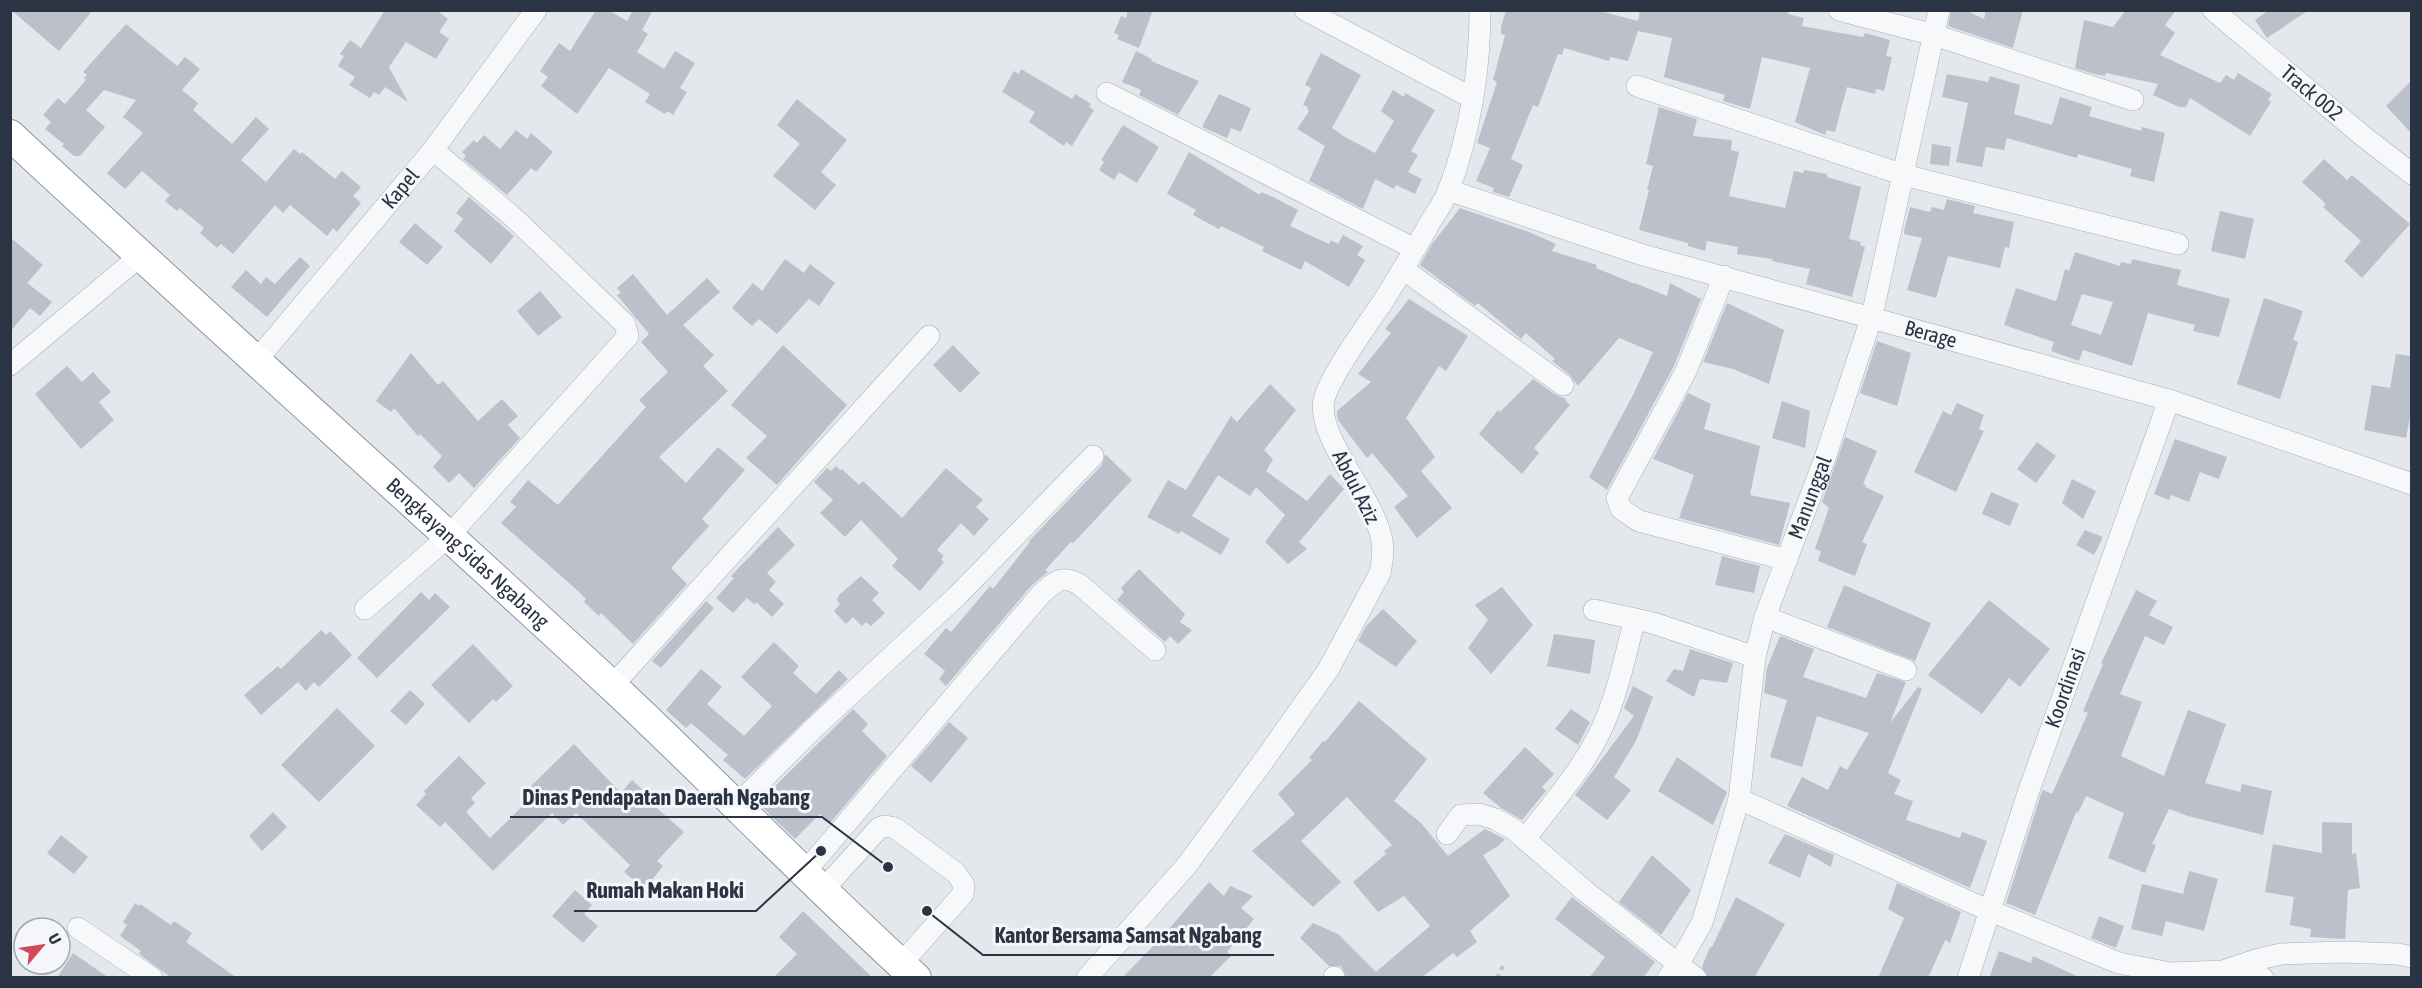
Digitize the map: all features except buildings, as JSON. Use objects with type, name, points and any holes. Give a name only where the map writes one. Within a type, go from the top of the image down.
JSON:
[{"type":"highway","name":"Bengkayang Sidas Ngabang","points":[[10,135],[612,686],[813,882],[909,971]]},
{"type":"street","name":"Kapel","points":[[256,361],[434,150],[536,10]]},
{"type":"street","points":[[1305,10],[1472,98]]},
{"type":"street","name":"Abdul Aziz","points":[[1087,978],[1187,865],[1262,763],[1328,670],[1380,573],[1383,555],[1382,540],[1370,505],[1335,445],[1325,423],[1324,400],[1448,190],[1462,144],[1472,98],[1480,10]]},
{"type":"street","points":[[1839,10],[1934,35],[2133,100]]},
{"type":"street","name":"Manunggal","points":[[1674,970],[1702,923],[1739,799],[1755,657],[1765,617],[1826,455],[1872,316],[1939,10]]},
{"type":"street","name":"Track 002","points":[[2213,10],[2363,136],[2412,174]]},
{"type":"street","points":[[1637,86],[1904,175],[2178,244]]},
{"type":"street","points":[[1107,93],[1415,249]]},
{"type":"street","points":[[364,609],[448,537],[628,336],[625,324],[565,265],[434,150]]},
{"type":"street","name":"Berage","points":[[1448,190],[1643,255],[1872,316],[2169,400],[2412,484]]},
{"type":"street","points":[[10,365],[140,256]]},
{"type":"street","points":[[1403,269],[1563,385]]},
{"type":"street","points":[[1724,276],[1686,371],[1617,498],[1621,509],[1640,521],[1787,560]]},
{"type":"street","points":[[612,686],[929,336]]},
{"type":"street","name":"Koordinasi","points":[[1968,978],[1988,910],[2169,400]]},
{"type":"street","points":[[736,805],[815,727],[957,596],[1093,456]]},
{"type":"street","points":[[813,882],[1042,593],[1060,579],[1079,584],[1155,650]]},
{"type":"street","points":[[1594,610],[1635,619],[1755,657]]},
{"type":"street","points":[[1765,617],[1906,670]]},
{"type":"street","points":[[1525,839],[1587,755],[1601,730],[1617,686],[1635,619]]},
{"type":"street","points":[[1739,799],[1988,910],[2119,963],[2170,974],[2228,972],[2264,978]]},
{"type":"street","points":[[1447,834],[1455,820],[1461,815],[1469,813],[1496,819],[1525,839],[1674,970],[1696,978]]},
{"type":"street","points":[[813,882],[879,828],[885,826],[895,828],[956,873],[964,885],[963,894],[909,971]]},
{"type":"street","points":[[78,928],[152,978]]},
{"type":"street","points":[[2228,972],[2259,959],[2281,954],[2342,952],[2398,954],[2412,957]]},
{"type":"path","points":[[1497,978],[1503,966]]},
{"type":"place","name":"Rumah Makan Hoki","points":[[821,851]]},
{"type":"place","name":"Dinas Pendapatan Daerah Ngabang","points":[[888,867]]},
{"type":"place","name":"Kantor Bersama Samsat Ngabang","points":[[927,911]]}]
